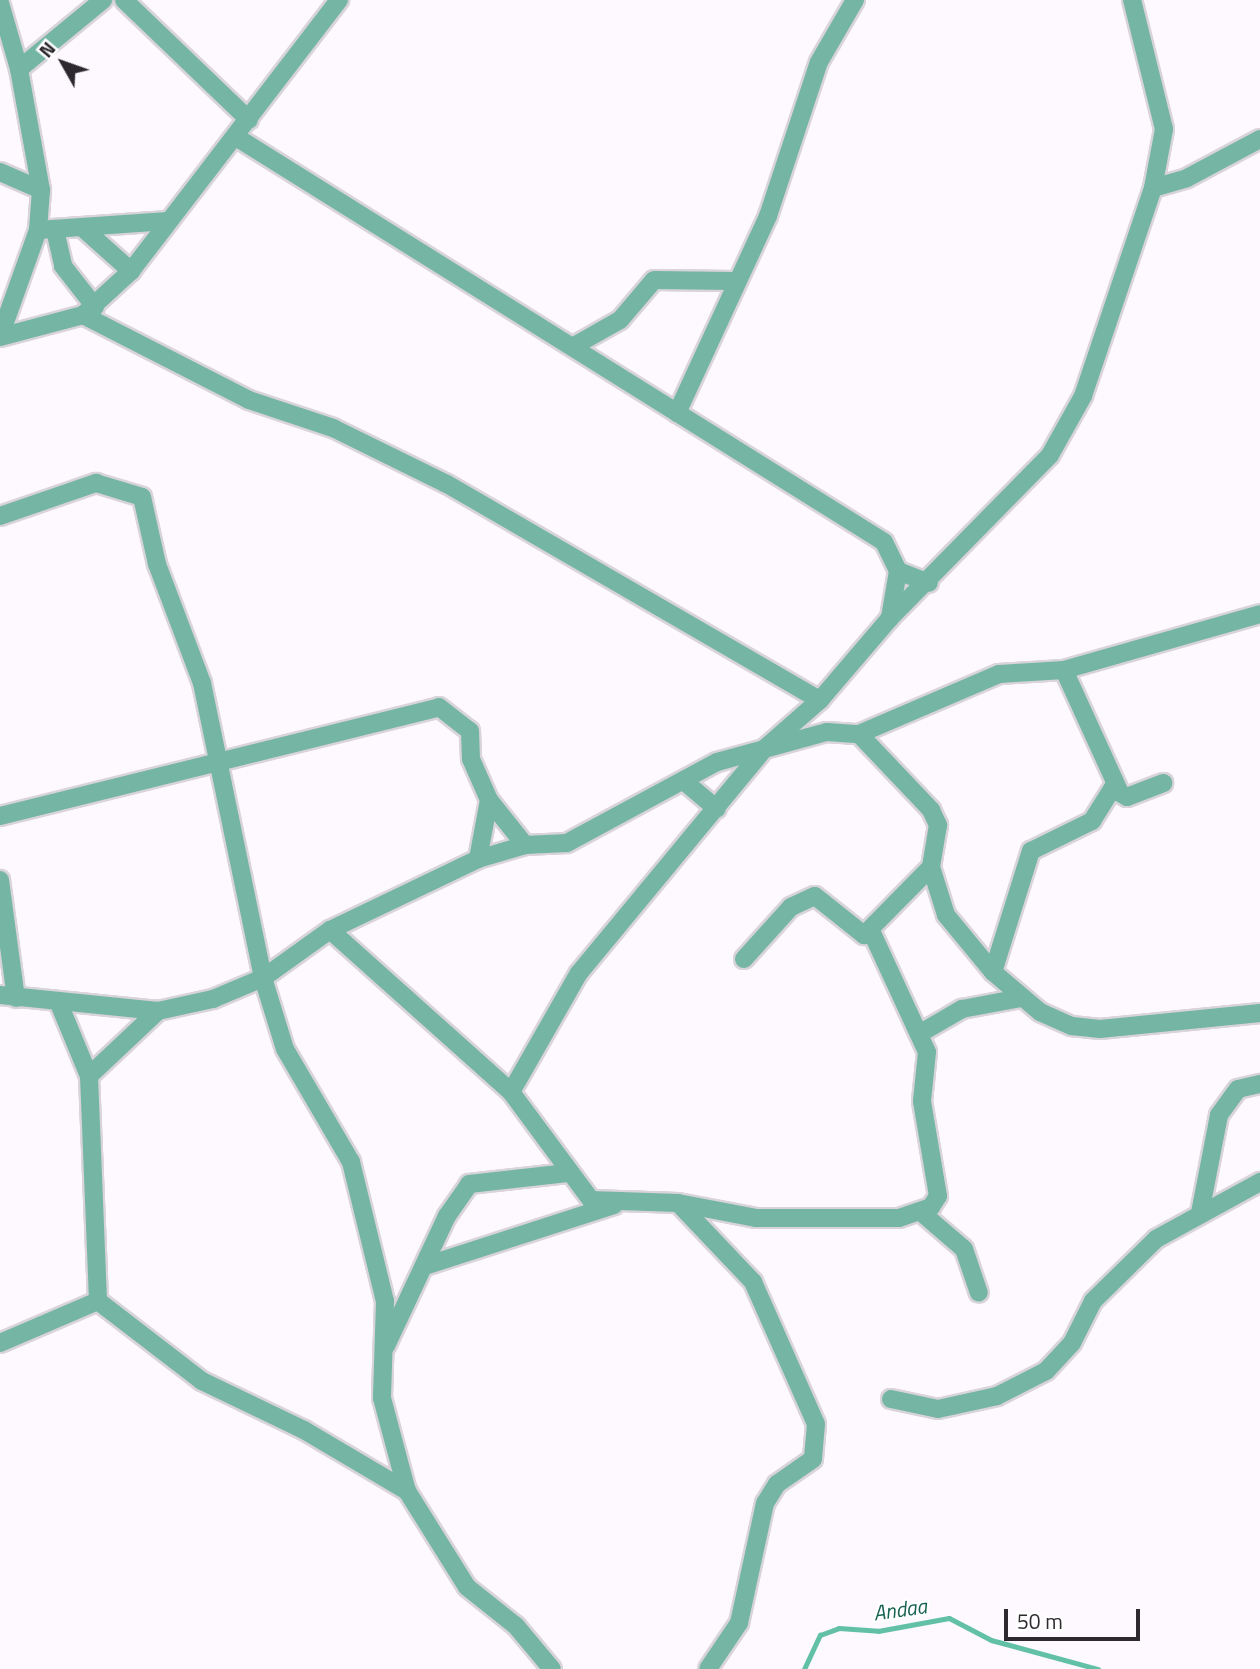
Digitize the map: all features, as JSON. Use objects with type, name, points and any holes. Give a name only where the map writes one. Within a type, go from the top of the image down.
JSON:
[{"type":"street","points":[[19,69],[103,0]]},
{"type":"street","points":[[124,0],[249,120]]},
{"type":"street","points":[[47,230],[7,303],[0,337],[89,311],[131,271],[339,0]]},
{"type":"street","points":[[677,413],[735,281],[768,216],[819,62],[855,0]]},
{"type":"street","points":[[511,1092],[579,973],[764,749],[820,700],[890,618],[929,583],[1051,456],[1083,396],[1153,188],[1164,130],[1132,0]]},
{"type":"street","points":[[0,3],[19,69],[47,230],[63,266],[89,311],[249,400],[332,428],[447,484],[820,700]]},
{"type":"street","points":[[236,137],[884,541],[898,571],[890,618]]},
{"type":"street","points":[[1153,188],[1187,178],[1260,139]]},
{"type":"street","points":[[0,172],[41,190]]},
{"type":"street","points":[[47,230],[85,230],[169,221]]},
{"type":"street","points":[[85,230],[131,271]]},
{"type":"street","points":[[574,346],[620,320],[654,280],[735,281]]},
{"type":"street","points":[[0,516],[96,484],[142,497],[157,564],[202,682],[222,765],[263,978],[285,1049],[351,1162],[385,1301],[382,1398],[407,1491],[467,1587],[516,1626],[552,1669]]},
{"type":"street","points":[[898,571],[929,583]]},
{"type":"street","points":[[0,880],[8,996],[60,1006],[158,1011],[263,978],[330,930],[478,859],[525,845],[566,843],[686,783],[717,762],[764,749],[797,736],[859,734],[972,682],[1064,670],[1260,614]]},
{"type":"street","points":[[1064,670],[1115,784],[1127,797],[1163,783]]},
{"type":"street","points":[[0,816],[222,765],[439,707],[470,731],[471,759],[489,800],[525,845]]},
{"type":"street","points":[[859,734],[937,818],[931,867],[946,915],[993,972],[1020,998],[1072,1026],[1100,1029],[1260,1013]]},
{"type":"street","points":[[686,783],[717,809]]},
{"type":"street","points":[[993,972],[1031,851],[1092,821],[1115,784]]},
{"type":"street","points":[[478,859],[489,800]]},
{"type":"street","points":[[744,958],[804,899],[825,902],[858,934],[871,931],[931,867]]},
{"type":"street","points":[[330,930],[511,1092],[548,1135],[567,1173],[591,1200],[614,1205],[678,1203],[756,1218],[922,1213],[964,1249],[979,1293]]},
{"type":"street","points":[[871,931],[927,1052],[922,1101],[938,1196],[922,1213]]},
{"type":"street","points":[[919,1034],[962,1009],[1020,998]]},
{"type":"street","points":[[60,1006],[89,1076],[98,1301]]},
{"type":"street","points":[[89,1076],[158,1011]]},
{"type":"street","points":[[1200,1213],[1219,1115],[1238,1089],[1260,1084]]},
{"type":"street","points":[[384,1349],[469,1184],[567,1173]]},
{"type":"street","points":[[891,1399],[938,1409],[997,1396],[1046,1371],[1114,1278],[1156,1239],[1260,1182]]},
{"type":"street","points":[[678,1203],[753,1282],[816,1424],[813,1459],[777,1484],[765,1503],[739,1623],[708,1669]]},
{"type":"street","points":[[425,1266],[614,1205]]},
{"type":"street","points":[[98,1301],[202,1381],[304,1430],[407,1491]]},
{"type":"street","points":[[0,1343],[98,1301]]},
{"type":"waterway","name":"Andaa","points":[[804,1669],[820,1635],[839,1628],[878,1631],[949,1618],[991,1640],[1098,1669]]}]
